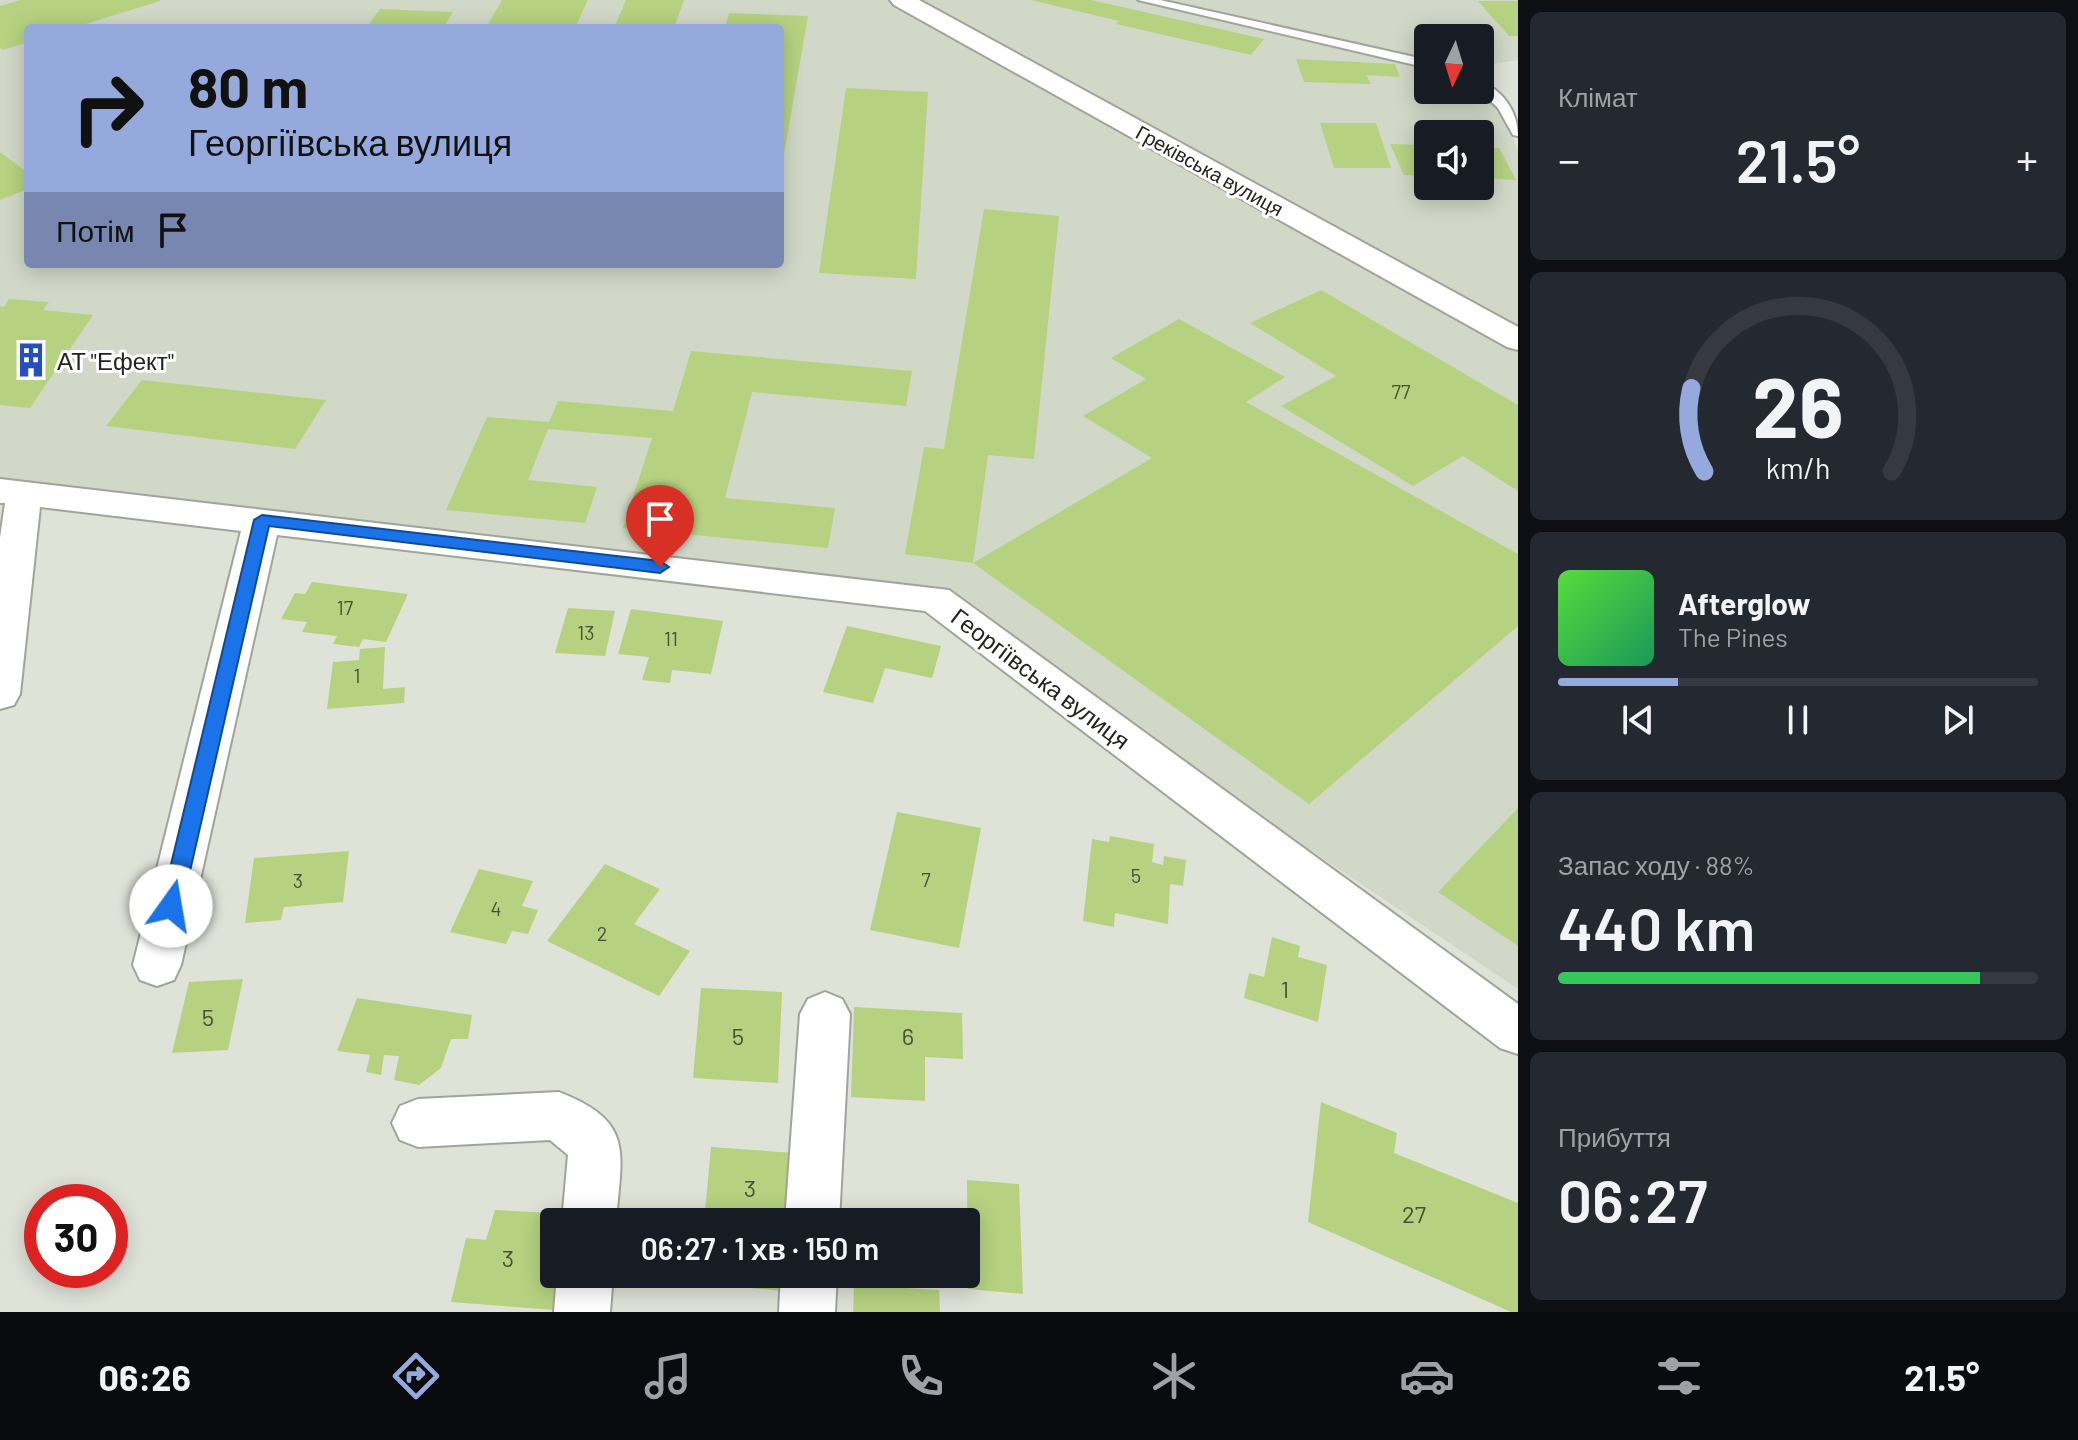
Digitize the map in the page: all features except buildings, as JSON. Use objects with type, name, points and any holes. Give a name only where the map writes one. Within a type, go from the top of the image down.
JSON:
[{"type":"street","name":"Греківська вулиця","points":[[902,0],[1518,340]]},
{"type":"street","name":"Георгіївська вулиця","points":[[12,491],[935,599],[1518,1032]]},
{"type":"street","points":[[0,694],[12,491]]},
{"type":"street","points":[[157,965],[262,520]]},
{"type":"street","points":[[813,1208],[825,1014]]},
{"type":"street","points":[[418,1123],[559,1116],[595,1144],[590,1208]]},
{"type":"street","points":[[582,1312],[584,1288]]},
{"type":"street","points":[[807,1312],[808,1288]]},
{"type":"lane","points":[[1144,0],[1414,61]]},
{"type":"lane","points":[[1494,97],[1511,116],[1518,132]]},
{"type":"shaded area","points":[[0,0],[1518,0],[1518,60],[1494,64],[1494,24],[1414,24],[1414,104],[1494,104],[1494,97],[1518,150],[1518,989],[935,599],[262,520],[32,481],[0,479]]},
{"type":"place","name":"АТ \"Ефект\"","points":[[31,360]]},
{"type":"route","points":[[171,906],[262,520],[660,567]]}]
